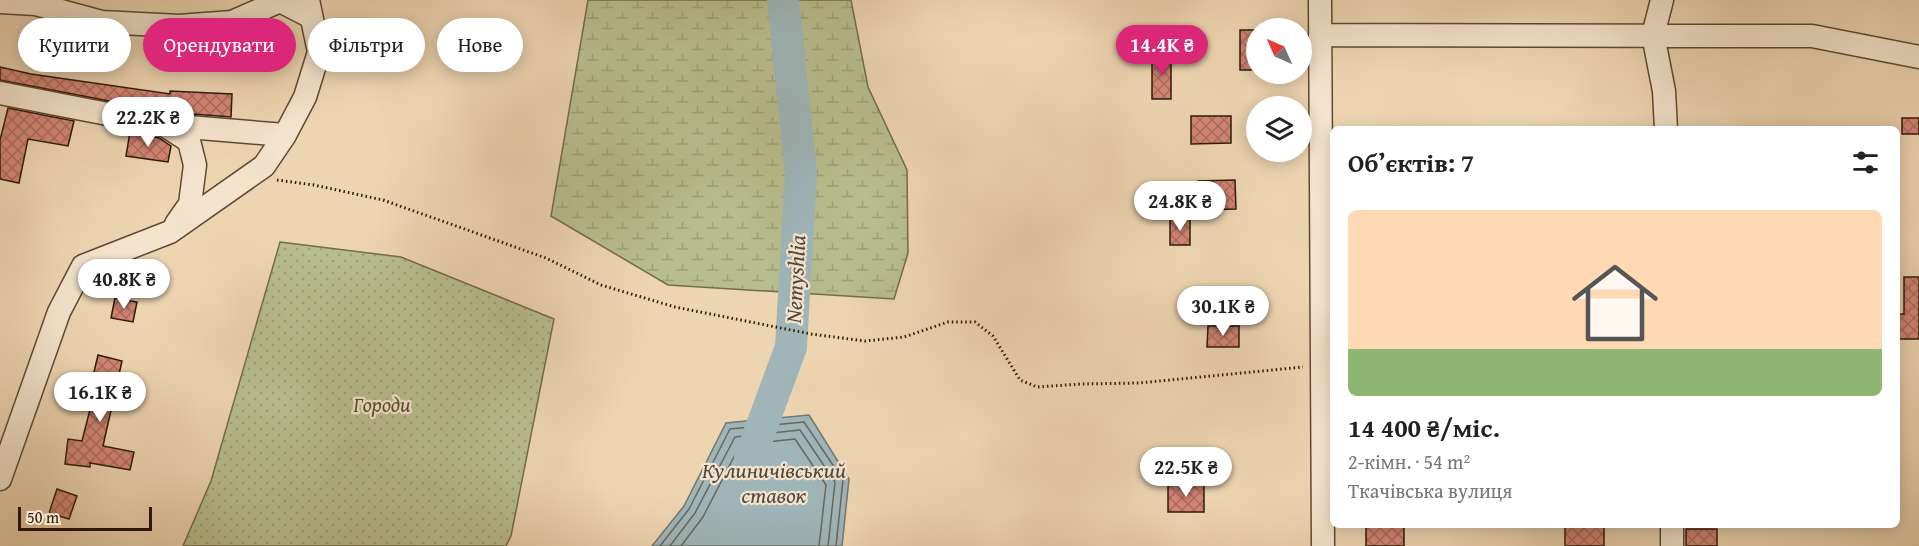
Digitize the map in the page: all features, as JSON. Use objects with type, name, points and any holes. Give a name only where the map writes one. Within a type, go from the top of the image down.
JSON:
[{"type":"street","points":[[1320,0],[1323,546]]},
{"type":"street","points":[[1662,0],[1653,35],[1664,91],[1666,126]]},
{"type":"street","points":[[0,2],[36,2],[102,22],[179,26],[232,22],[280,1],[309,8],[318,52],[305,97],[285,135],[264,166],[170,232],[83,266],[59,312],[0,479]]},
{"type":"street","points":[[1320,35],[1812,36],[1919,57]]},
{"type":"street","points":[[0,93],[164,125],[285,135]]},
{"type":"street","points":[[164,125],[189,141],[195,165],[190,204],[170,232]]},
{"type":"street","points":[[1671,528],[1672,546]]},
{"type":"path","points":[[248,177],[314,185],[383,200],[546,258],[601,285],[675,307],[811,334],[865,341],[904,337],[948,322],[975,322],[993,336],[1020,380],[1037,387],[1139,383],[1302,366],[1322,367]]},
{"type":"green space","points":[[588,0],[851,0],[868,87],[907,170],[908,253],[894,299],[668,285],[551,216]]},
{"type":"green space","name":"Городи","points":[[280,242],[401,257],[554,319],[511,536],[506,546],[183,546],[211,481]]},
{"type":"water","name":"Кулиничівський ставок","points":[[809,415],[849,479],[842,546],[652,546],[684,506],[726,423]]},
{"type":"building","points":[[1240,30],[1246,30],[1246,70],[1240,70]]},
{"type":"building","points":[[1152,53],[1171,53],[1171,99],[1152,99]]},
{"type":"building","points":[[0,67],[18,72],[170,94],[170,91],[232,94],[231,117],[166,112],[0,80]]},
{"type":"building","points":[[8,108],[74,121],[68,146],[28,139],[19,183],[0,179],[0,140]]},
{"type":"building","points":[[1191,116],[1231,116],[1231,143],[1191,144]]},
{"type":"building","points":[[1902,118],[1919,118],[1919,134],[1902,134]]},
{"type":"building","points":[[130,132],[159,138],[171,146],[168,162],[126,156]]},
{"type":"building","points":[[1235,180],[1236,209],[1198,210],[1198,181]]},
{"type":"building","points":[[1170,218],[1190,218],[1190,245],[1170,245]]},
{"type":"building","points":[[1904,277],[1919,277],[1919,339],[1900,339],[1900,314],[1904,314]]},
{"type":"building","points":[[115,298],[137,302],[133,322],[111,318]]},
{"type":"building","points":[[1208,326],[1239,326],[1239,347],[1207,347]]},
{"type":"building","points":[[98,355],[122,361],[103,446],[134,452],[130,470],[90,463],[90,467],[65,464],[68,439],[82,441],[98,378],[93,376]]},
{"type":"building","points":[[1168,484],[1204,484],[1204,512],[1168,512]]},
{"type":"building","points":[[57,489],[77,496],[69,519],[49,513]]},
{"type":"building","points":[[1366,528],[1404,528],[1404,546],[1366,546]]},
{"type":"building","points":[[1565,528],[1604,528],[1604,546],[1565,546]]},
{"type":"building","points":[[1686,529],[1717,529],[1717,546],[1686,546]]},
{"type":"waterway","name":"Nemyshlia","points":[[750,458],[791,347],[801,173],[783,0]]}]
